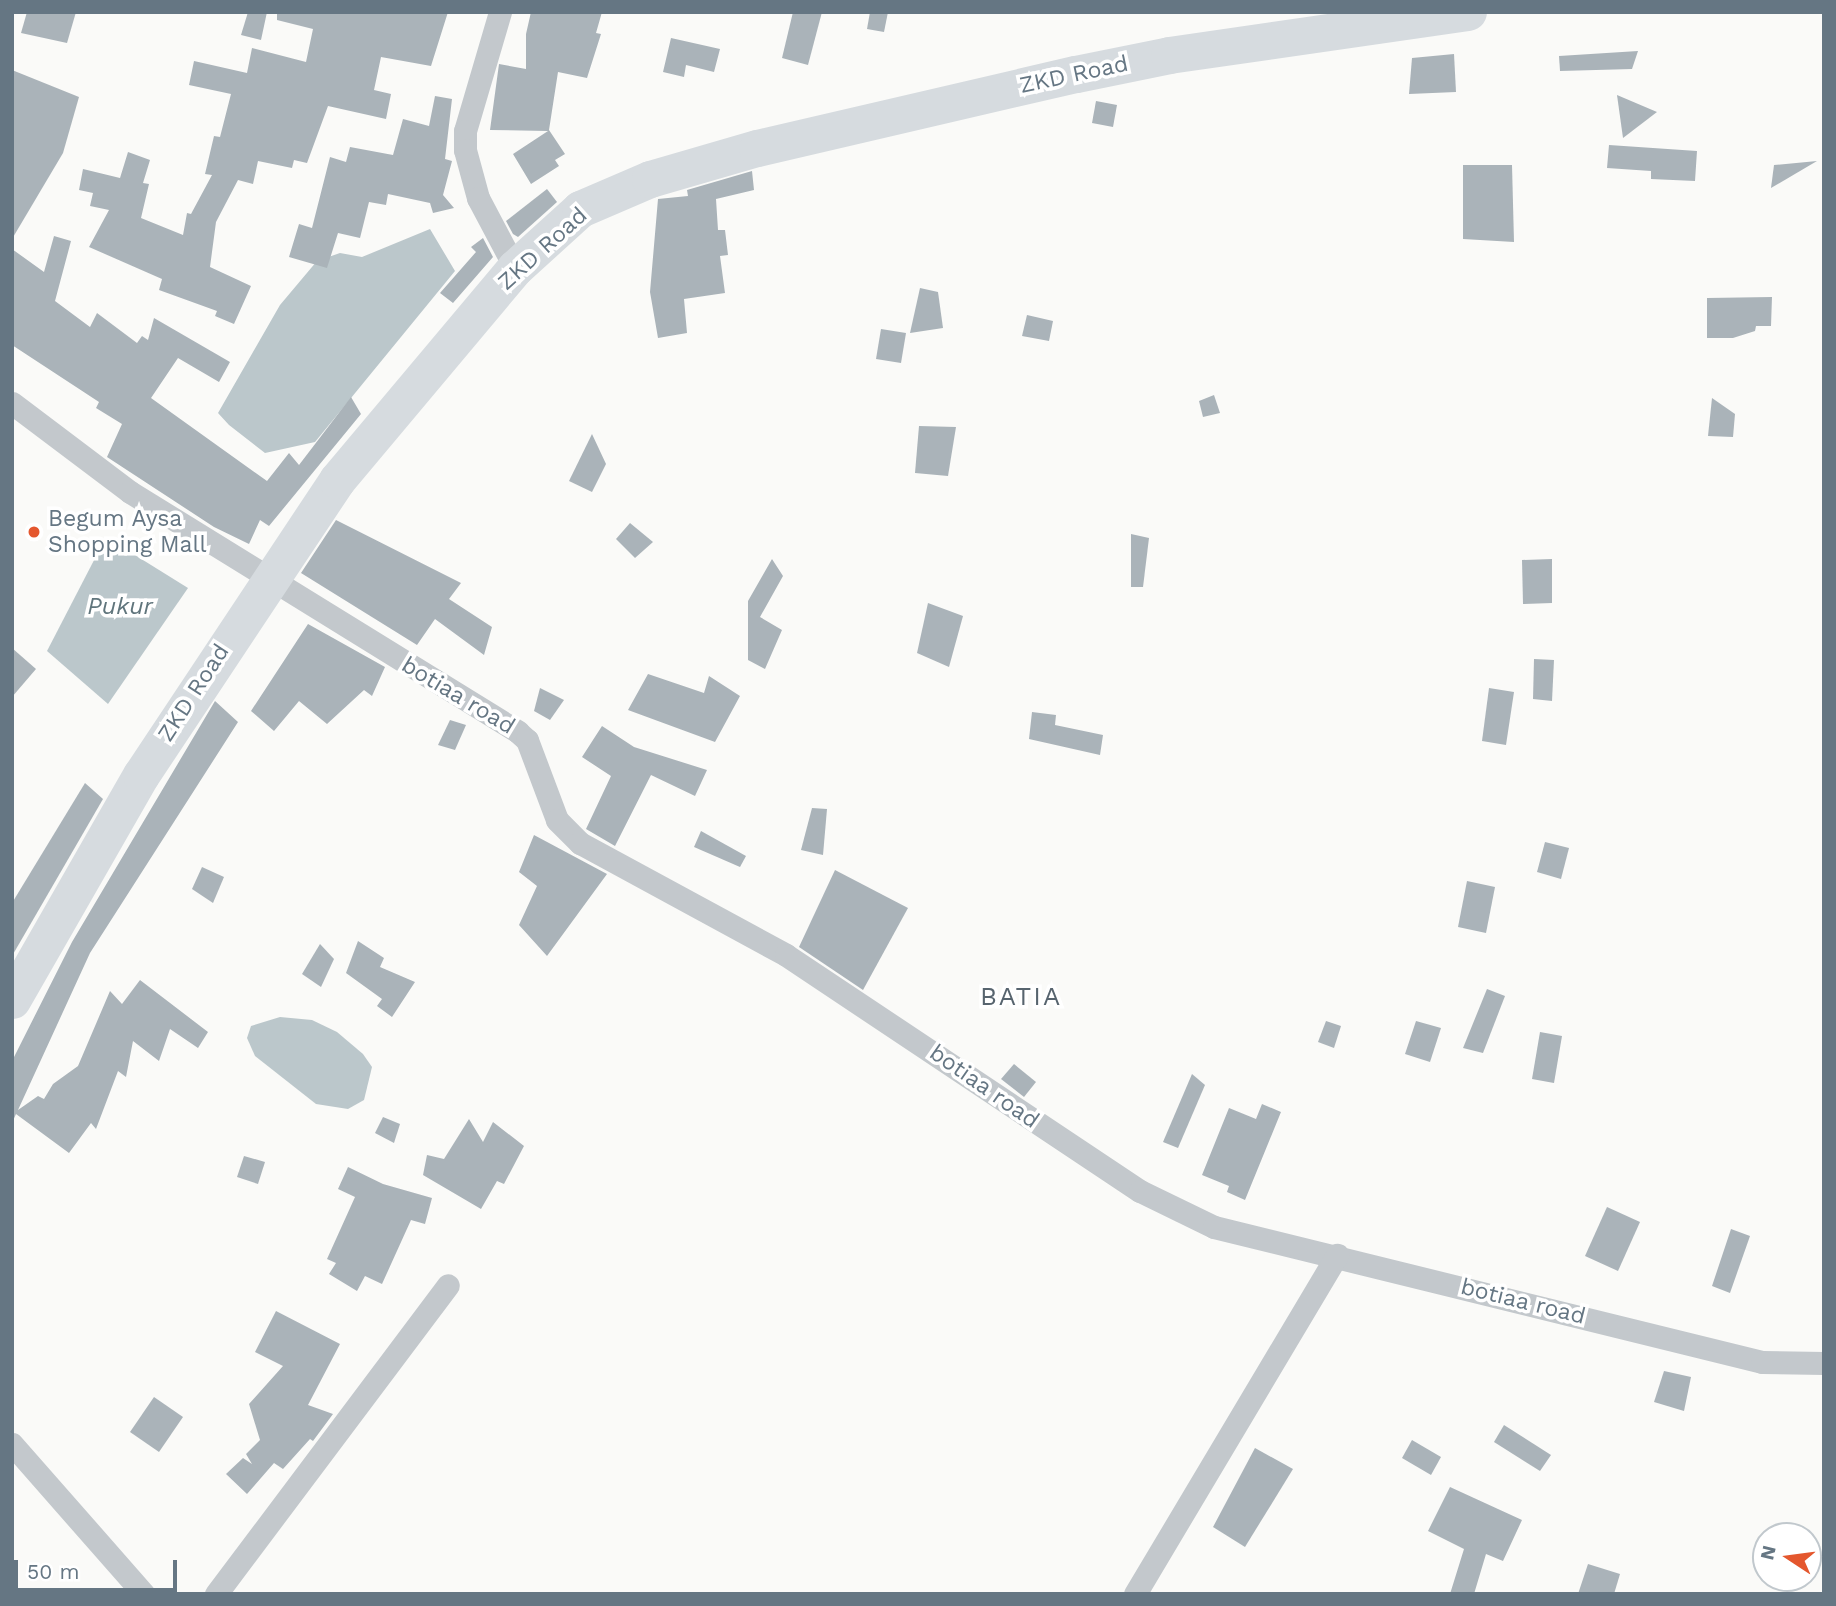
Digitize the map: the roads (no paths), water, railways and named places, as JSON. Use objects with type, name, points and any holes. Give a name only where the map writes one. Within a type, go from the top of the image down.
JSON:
[{"type":"main road","name":"ZKD Road","points":[[12,1000],[141,775],[266,580],[337,480],[515,268],[580,209],[650,179],[757,148],[1168,55],[1468,12]]},
{"type":"street","points":[[500,12],[474,95],[465,150],[478,198],[515,268]]},
{"type":"street","name":"botiaa road","points":[[12,403],[130,492],[266,580],[518,732],[527,740],[557,820],[580,843],[786,954],[1140,1191],[1214,1227],[1337,1255],[1762,1362],[1824,1363]]},
{"type":"street","points":[[1135,1594],[1337,1255]]},
{"type":"street","points":[[216,1594],[448,1285]]},
{"type":"street","points":[[12,1444],[144,1594]]},
{"type":"water","points":[[430,229],[455,271],[315,442],[265,453],[229,425],[218,413],[280,305],[317,261],[340,253],[362,257]]},
{"type":"water","name":"Pukur","points":[[106,537],[188,588],[108,704],[47,651]]},
{"type":"water","points":[[280,1017],[312,1020],[337,1032],[363,1054],[372,1067],[364,1100],[348,1109],[316,1104],[255,1056],[247,1038],[251,1026]]},
{"type":"place","name":"Begum Aysa Shopping Mall","points":[[34,532]]},
{"type":"district","name":"BATIA","points":[[1021,997]]}]
